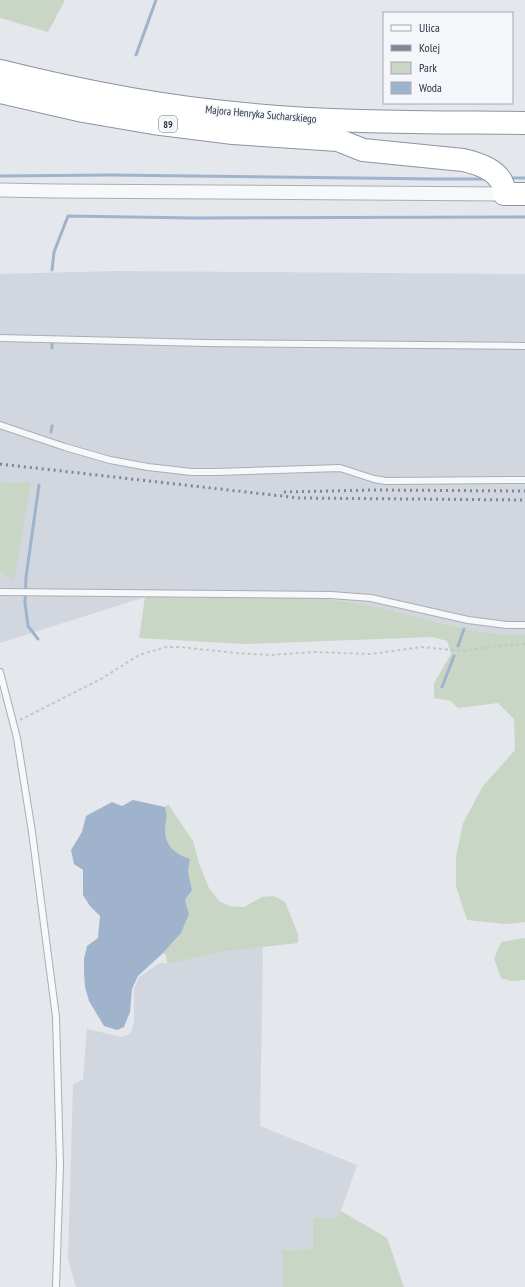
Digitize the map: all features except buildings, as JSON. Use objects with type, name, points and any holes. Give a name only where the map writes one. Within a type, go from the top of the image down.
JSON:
[{"type":"highway","name":"Majora Henryka Sucharskiego","points":[[0,71],[103,94],[172,106],[242,114],[331,120],[525,123]]},
{"type":"highway","name":"Majora Henryka Sucharskiego","points":[[0,92],[83,111],[153,123],[233,133],[338,140],[363,150],[463,160],[478,163],[490,170],[503,183],[504,194]]},
{"type":"highway","points":[[504,194],[525,194]]},
{"type":"street","points":[[0,190],[504,194]]},
{"type":"lane","points":[[0,338],[206,343],[525,346]]},
{"type":"lane","points":[[0,425],[65,448],[95,456],[129,464],[171,470],[228,472],[328,468],[346,469],[374,479],[386,481],[525,480]]},
{"type":"lane","points":[[0,592],[352,596],[389,602],[468,620],[507,625],[525,625]]},
{"type":"lane","points":[[0,672],[17,738],[32,832],[56,1017],[60,1165],[56,1287]]},
{"type":"path","points":[[13,723],[101,680],[139,655],[166,647],[236,653],[271,654],[315,652],[371,654],[421,647],[464,651],[496,646],[525,644]]},
{"type":"shaded area","points":[[115,271],[525,274],[525,635],[469,630],[382,608],[320,598],[145,597],[0,643],[0,274]]},
{"type":"shaded area","points":[[263,946],[260,1126],[357,1165],[341,1211],[313,1249],[282,1250],[283,1287],[76,1287],[68,1259],[73,1085],[83,1079],[87,1029],[122,1037],[131,1033],[134,1022],[134,989],[139,977],[160,963],[173,963],[226,951]]},
{"type":"green space","points":[[0,0],[65,0],[48,32],[0,18]]},
{"type":"green space","points":[[0,482],[31,483],[14,580],[0,572]]},
{"type":"green space","points":[[145,597],[320,598],[382,608],[469,630],[525,635],[525,922],[505,924],[467,920],[456,886],[456,857],[463,823],[483,786],[515,750],[514,719],[498,703],[458,708],[451,701],[434,698],[434,683],[451,654],[447,641],[432,637],[245,644],[139,638]]},
{"type":"green space","points":[[168,804],[193,841],[200,866],[209,888],[219,901],[229,906],[244,907],[262,897],[274,896],[285,902],[298,934],[298,943],[226,951],[167,963],[166,955],[163,953],[181,933],[189,914],[185,900],[192,889],[188,871],[190,859],[180,855],[172,849],[167,841],[165,829],[167,816],[165,807]]},
{"type":"green space","points":[[525,938],[525,980],[511,981],[501,978],[494,959],[501,942]]},
{"type":"green space","points":[[341,1211],[387,1238],[404,1287],[283,1287],[282,1250],[313,1249],[313,1218],[335,1218]]},
{"type":"water","points":[[133,800],[165,807],[167,816],[165,829],[167,841],[172,849],[180,855],[190,859],[188,871],[192,890],[185,900],[189,914],[181,933],[163,953],[138,976],[132,989],[130,1012],[124,1027],[117,1030],[104,1026],[89,1001],[85,987],[84,959],[87,946],[98,938],[100,916],[90,906],[83,895],[83,870],[74,864],[71,850],[82,832],[86,816],[112,802],[122,806]]},
{"type":"waterway","points":[[136,55],[156,0]]},
{"type":"waterway","points":[[0,176],[110,175],[486,179]]},
{"type":"waterway","points":[[509,178],[525,178]]},
{"type":"waterway","points":[[52,270],[54,252],[68,216],[193,218],[525,217]]},
{"type":"waterway","points":[[51,432],[52,426]]},
{"type":"waterway","points":[[38,639],[28,626],[25,603],[26,577],[39,485]]},
{"type":"waterway","points":[[458,646],[464,629]]},
{"type":"waterway","points":[[442,687],[454,656]]},
{"type":"railway","points":[[0,464],[299,498],[525,500]]},
{"type":"railway","points":[[284,492],[373,490],[525,491]]}]
